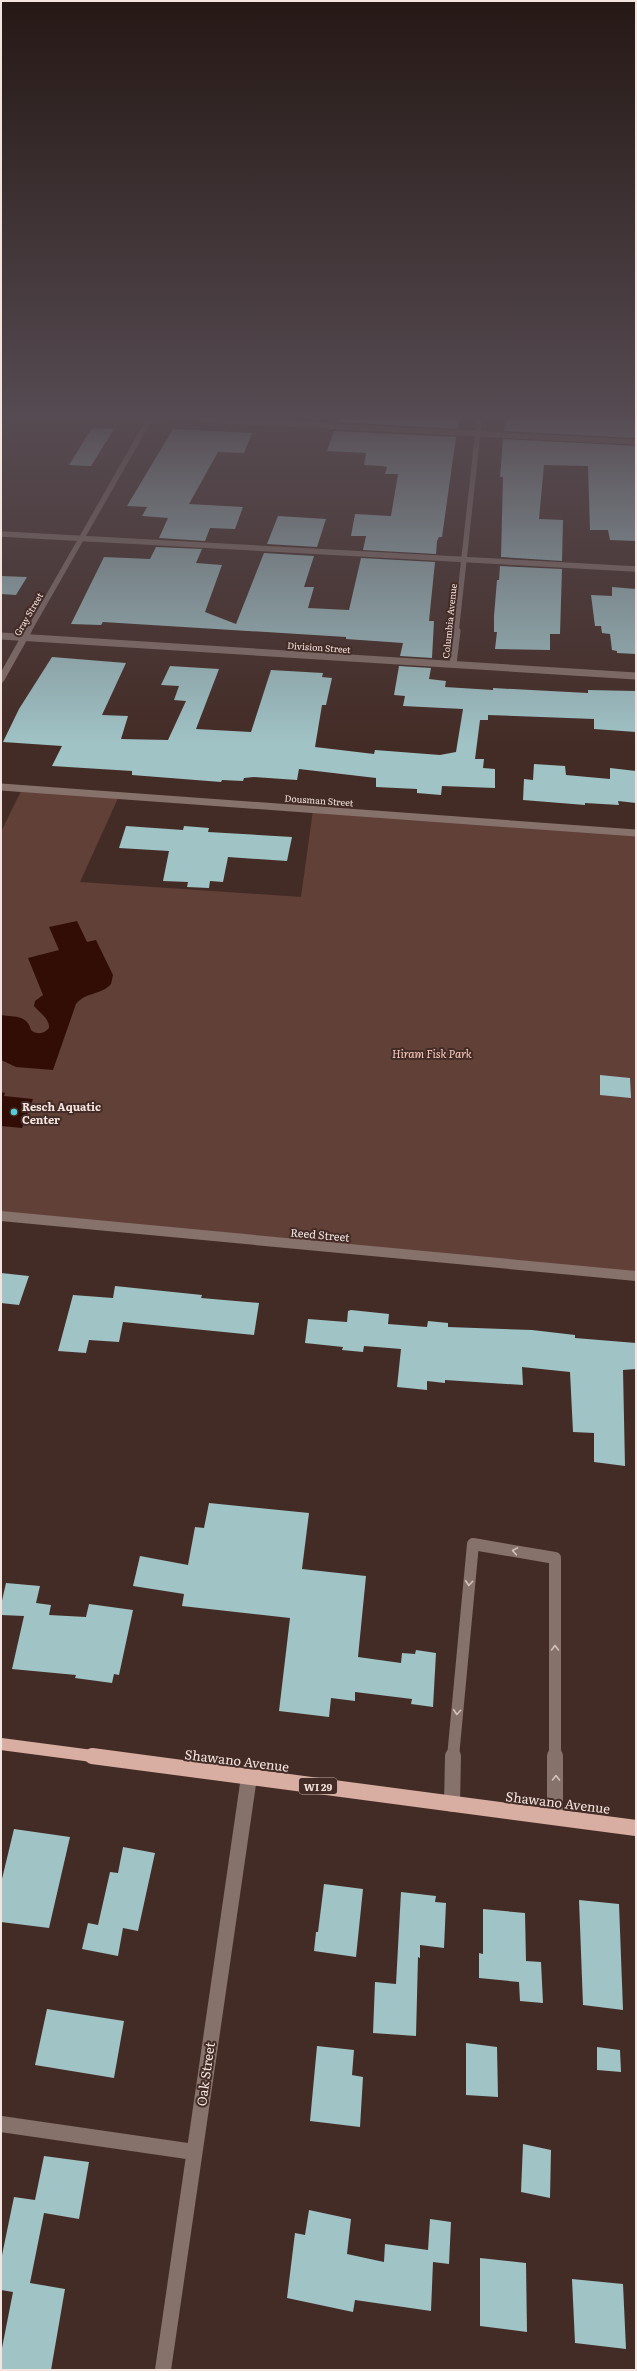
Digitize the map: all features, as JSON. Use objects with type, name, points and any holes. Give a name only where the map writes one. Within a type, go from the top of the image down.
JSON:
[{"type":"main road","name":"Shawano Avenue","points":[[1,1744],[636,1828]]},
{"type":"street","name":"Gray Street","points":[[1,679],[90,524]]},
{"type":"street","name":"Columbia Avenue","points":[[454,664],[468,524]]},
{"type":"street","points":[[1,534],[636,569]]},
{"type":"street","name":"Division Street","points":[[1,636],[636,676]]},
{"type":"street","name":"Dousman Street","points":[[1,787],[636,833]]},
{"type":"street","name":"Reed Street","points":[[1,1216],[636,1276]]},
{"type":"street","points":[[452,1804],[453,1758],[472,1544],[554,1558],[555,1817]]},
{"type":"street","name":"Oak Street","points":[[163,2370],[248,1777]]},
{"type":"street","points":[[1,2124],[194,2152]]},
{"type":"green space","name":"Hiram Fisk Park","points":[[22,789],[119,796],[80,882],[301,897],[313,810],[636,833],[636,1276],[1,1216],[1,832]]},
{"type":"shaded area","points":[[77,921],[87,942],[96,940],[113,975],[111,984],[103,990],[84,997],[76,1004],[53,1070],[16,1067],[1,1060],[1,1015],[23,1019],[27,1022],[31,1030],[36,1033],[43,1033],[49,1028],[46,1019],[34,1006],[35,1001],[43,995],[28,958],[59,950],[49,927]]},
{"type":"shaded area","name":"Resch Aquatic Center","points":[[1,1092],[5,1093],[4,1096],[33,1099],[22,1128],[1,1126]]},
{"type":"building","points":[[165,524],[237,524],[235,529],[210,528],[205,541],[159,538]]},
{"type":"building","points":[[275,524],[325,524],[317,547],[267,544]]},
{"type":"building","points":[[353,524],[444,524],[442,537],[439,537],[437,541],[436,554],[363,550],[366,536],[351,536]]},
{"type":"building","points":[[502,524],[563,524],[562,561],[501,557]]},
{"type":"building","points":[[590,524],[636,524],[636,541],[610,540],[608,530],[590,530]]},
{"type":"building","points":[[156,547],[202,549],[196,563],[222,565],[205,612],[236,624],[264,553],[314,556],[304,587],[314,587],[308,608],[349,610],[361,558],[435,562],[429,621],[434,621],[432,658],[400,656],[403,643],[346,639],[346,637],[103,622],[101,625],[71,624],[104,557],[150,559]]},
{"type":"building","points":[[500,566],[562,569],[560,634],[550,634],[550,650],[495,649],[497,632],[494,632],[494,616],[497,580],[499,580]]},
{"type":"building","points":[[1,576],[27,577],[16,595],[1,594]]},
{"type":"building","points":[[612,587],[636,589],[636,654],[617,653],[617,651],[612,650],[610,634],[602,633],[601,626],[595,626],[591,595],[612,596]]},
{"type":"building","points":[[52,657],[126,663],[102,715],[128,716],[121,739],[168,740],[186,701],[174,700],[179,686],[161,685],[170,666],[219,669],[196,729],[251,732],[271,670],[323,673],[322,677],[332,678],[326,705],[322,705],[315,747],[374,754],[375,750],[440,755],[456,752],[463,709],[403,706],[405,696],[394,695],[399,666],[431,668],[429,679],[446,681],[445,687],[588,693],[588,690],[636,691],[636,732],[594,729],[594,719],[488,715],[488,720],[480,720],[475,759],[484,759],[483,768],[495,769],[495,788],[442,786],[441,795],[417,793],[417,789],[376,787],[376,778],[299,769],[297,780],[254,777],[244,778],[243,781],[222,780],[221,782],[132,775],[132,771],[52,766],[62,746],[3,742],[19,709]]},
{"type":"building","points":[[534,764],[565,766],[566,775],[610,779],[610,768],[636,771],[636,803],[618,801],[619,805],[585,803],[585,805],[523,800],[524,779],[533,780]]},
{"type":"building","points":[[126,826],[183,830],[184,826],[209,828],[208,832],[292,837],[287,861],[228,857],[223,882],[210,881],[209,888],[187,887],[188,882],[163,881],[169,851],[119,848]]},
{"type":"building","points":[[600,1075],[630,1078],[631,1098],[600,1095]]},
{"type":"building","points":[[1,1273],[29,1276],[19,1305],[1,1303]]},
{"type":"building","points":[[115,1286],[202,1295],[201,1298],[259,1303],[254,1335],[123,1322],[119,1342],[89,1340],[86,1353],[58,1351],[73,1295],[113,1298]]},
{"type":"building","points":[[351,1310],[389,1314],[388,1324],[427,1327],[428,1321],[448,1323],[448,1327],[532,1330],[575,1335],[575,1338],[636,1343],[636,1369],[623,1370],[625,1466],[594,1462],[594,1433],[573,1432],[570,1372],[522,1367],[523,1385],[445,1380],[445,1383],[427,1381],[427,1390],[397,1387],[401,1349],[364,1346],[363,1352],[342,1350],[343,1347],[305,1343],[308,1319],[347,1322],[348,1311]]},
{"type":"building","points":[[209,1503],[309,1513],[302,1569],[366,1576],[358,1657],[401,1663],[402,1653],[415,1654],[416,1650],[436,1653],[433,1707],[411,1704],[412,1699],[355,1692],[355,1701],[331,1698],[329,1717],[279,1711],[290,1618],[182,1606],[184,1594],[133,1586],[140,1556],[188,1565],[195,1527],[204,1528]]},
{"type":"building","points":[[6,1583],[40,1586],[36,1603],[51,1605],[49,1615],[86,1617],[89,1604],[133,1610],[119,1675],[114,1674],[112,1683],[75,1678],[76,1675],[12,1669],[24,1616],[1,1615],[1,1605]]},
{"type":"building","points":[[14,1829],[70,1837],[49,1928],[1,1922],[1,1883]]},
{"type":"building","points":[[123,1847],[155,1853],[138,1931],[123,1928],[118,1956],[82,1949],[88,1923],[98,1925],[110,1872],[118,1873]]},
{"type":"building","points":[[324,1884],[363,1889],[356,1957],[314,1951]]},
{"type":"building","points":[[401,1892],[436,1896],[435,1902],[446,1903],[444,1948],[420,1945],[420,1958],[418,1957],[416,2036],[373,2033],[375,1982],[396,1984]]},
{"type":"building","points":[[579,1900],[619,1904],[623,2010],[583,2005]]},
{"type":"building","points":[[483,1909],[525,1913],[526,1961],[541,1962],[543,2003],[520,2001],[519,1982],[479,1978],[479,1953],[483,1954]]},
{"type":"building","points":[[47,2009],[124,2021],[114,2078],[35,2065]]},
{"type":"building","points":[[466,2043],[497,2047],[498,2097],[466,2095]]},
{"type":"building","points":[[317,2046],[354,2050],[352,2075],[363,2077],[360,2127],[310,2121]]},
{"type":"building","points":[[597,2047],[620,2050],[621,2072],[597,2070]]},
{"type":"building","points":[[523,2144],[551,2150],[550,2198],[521,2192]]},
{"type":"building","points":[[44,2156],[89,2162],[79,2219],[44,2213],[30,2283],[65,2289],[51,2370],[1,2370],[1,2353],[13,2292],[1,2290],[1,2260],[14,2197],[35,2200]]},
{"type":"building","points":[[309,2210],[351,2219],[347,2254],[384,2262],[385,2244],[428,2250],[430,2219],[451,2222],[449,2264],[433,2262],[431,2311],[355,2300],[353,2312],[287,2298],[295,2233],[305,2235]]},
{"type":"building","points":[[480,2258],[526,2263],[527,2332],[480,2326]]},
{"type":"building","points":[[572,2279],[623,2284],[626,2349],[575,2343]]},
{"type":"place","name":"Resch Aquatic Center","points":[[14,1112]]}]
